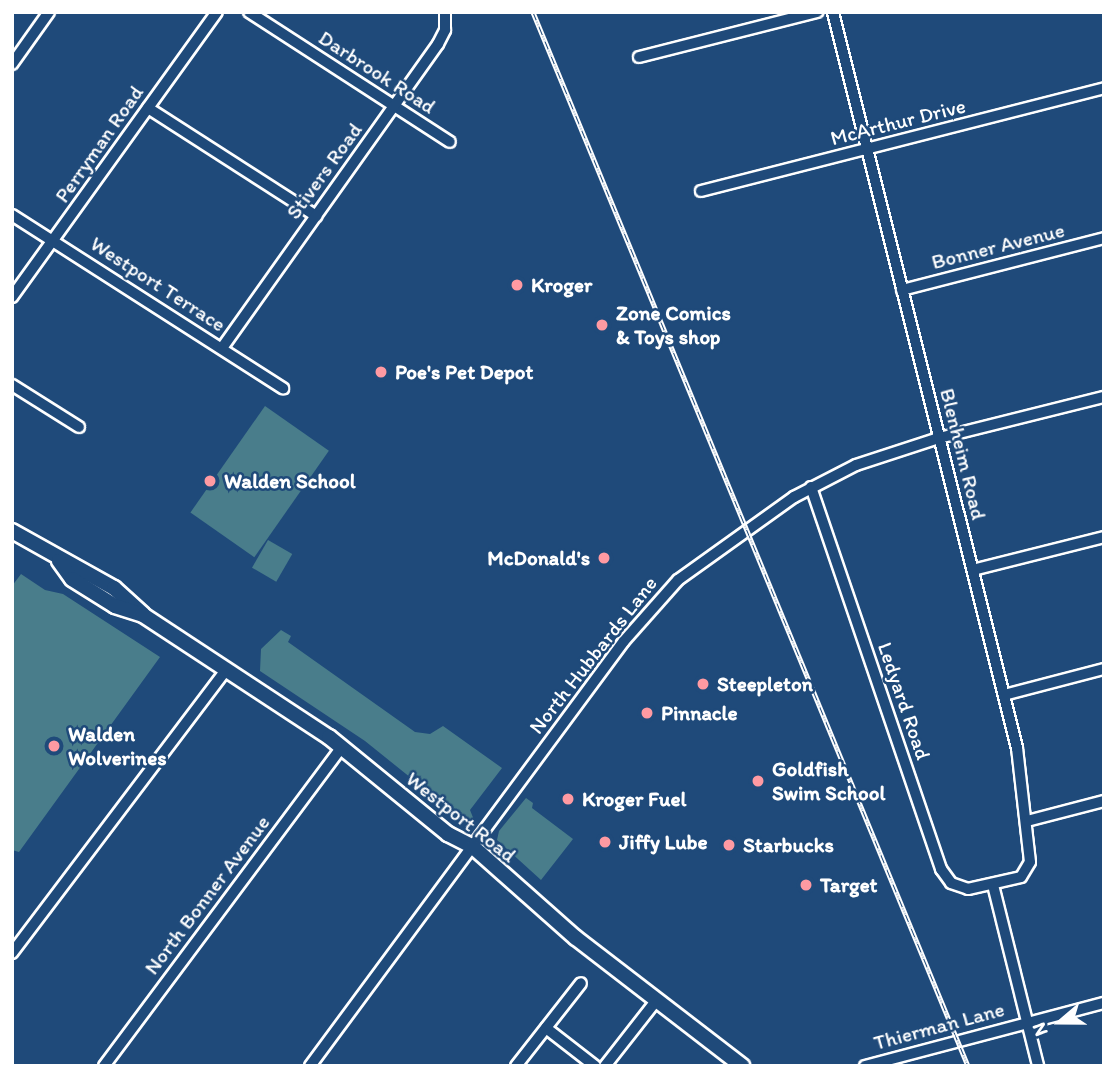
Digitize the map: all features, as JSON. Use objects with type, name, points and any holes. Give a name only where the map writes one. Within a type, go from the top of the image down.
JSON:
[{"type":"main road","name":"Westport Road","points":[[12,531],[59,561],[68,576],[115,606],[144,615],[341,748],[448,834],[473,847],[526,897],[742,1066]]},
{"type":"street","points":[[12,64],[49,12]]},
{"type":"street","name":"Perryman Road","points":[[12,297],[217,12]]},
{"type":"street","name":"Darbrook Road","points":[[249,12],[450,142]]},
{"type":"street","name":"Stivers Road","points":[[222,348],[441,39],[445,12]]},
{"type":"street","points":[[639,57],[817,12]]},
{"type":"street","name":"Blenheim Road","points":[[833,12],[1004,695],[1027,821],[1028,870],[993,886]]},
{"type":"street","name":"McArthur Drive","points":[[701,191],[1104,88]]},
{"type":"street","points":[[148,108],[316,216]]},
{"type":"street","name":"Westport Terrace","points":[[12,215],[283,388]]},
{"type":"street","name":"Bonner Avenue","points":[[902,290],[1104,239]]},
{"type":"street","points":[[12,385],[79,427]]},
{"type":"street","name":"North Hubbards Lane","points":[[310,1066],[656,603],[687,573],[811,487],[856,465],[939,438],[1104,397]]},
{"type":"street","name":"Ledyard Road","points":[[811,487],[941,869],[958,887],[974,890],[993,886]]},
{"type":"street","points":[[973,570],[1104,537]]},
{"type":"street","points":[[12,953],[227,669]]},
{"type":"street","points":[[1004,695],[1104,669]]},
{"type":"street","name":"North Bonner Avenue","points":[[104,1066],[341,748]]},
{"type":"street","points":[[1027,821],[1104,801]]},
{"type":"street","points":[[993,886],[1038,1066]]},
{"type":"street","points":[[516,1066],[581,983]]},
{"type":"street","points":[[605,1066],[656,1001]]},
{"type":"street","name":"Thierman Lane","points":[[865,1066],[1104,1003]]},
{"type":"street","points":[[546,1028],[595,1066]]},
{"type":"green space","points":[[265,406],[329,451],[254,557],[190,512]]},
{"type":"green space","points":[[268,540],[292,554],[276,582],[252,568]]},
{"type":"green space","name":"Walden Wolverines","points":[[21,574],[45,590],[63,594],[160,657],[19,852],[12,850],[12,586]]},
{"type":"green space","points":[[281,630],[291,636],[288,642],[415,732],[430,734],[443,726],[502,768],[470,810],[474,820],[462,819],[365,741],[260,671],[261,649]]},
{"type":"green space","points":[[526,798],[533,803],[532,808],[573,839],[541,880],[497,840],[499,831]]},
{"type":"railway","points":[[533,12],[968,1066]]},
{"type":"place","name":"Kroger","points":[[517,285]]},
{"type":"place","name":"Zone Comics & Toys shop","points":[[602,325]]},
{"type":"place","name":"Poe's Pet Depot","points":[[381,372]]},
{"type":"place","name":"Walden School","points":[[210,481]]},
{"type":"place","name":"McDonald's","points":[[604,558]]},
{"type":"place","name":"Steepleton","points":[[703,684]]},
{"type":"place","name":"Pinnacle","points":[[647,713]]},
{"type":"place","name":"Walden Wolverines","points":[[54,746]]},
{"type":"place","name":"Goldfish Swim School","points":[[758,781]]},
{"type":"place","name":"Kroger Fuel","points":[[568,799]]},
{"type":"place","name":"Jiffy Lube","points":[[605,842]]},
{"type":"place","name":"Starbucks","points":[[729,845]]},
{"type":"place","name":"Target","points":[[806,885]]}]
